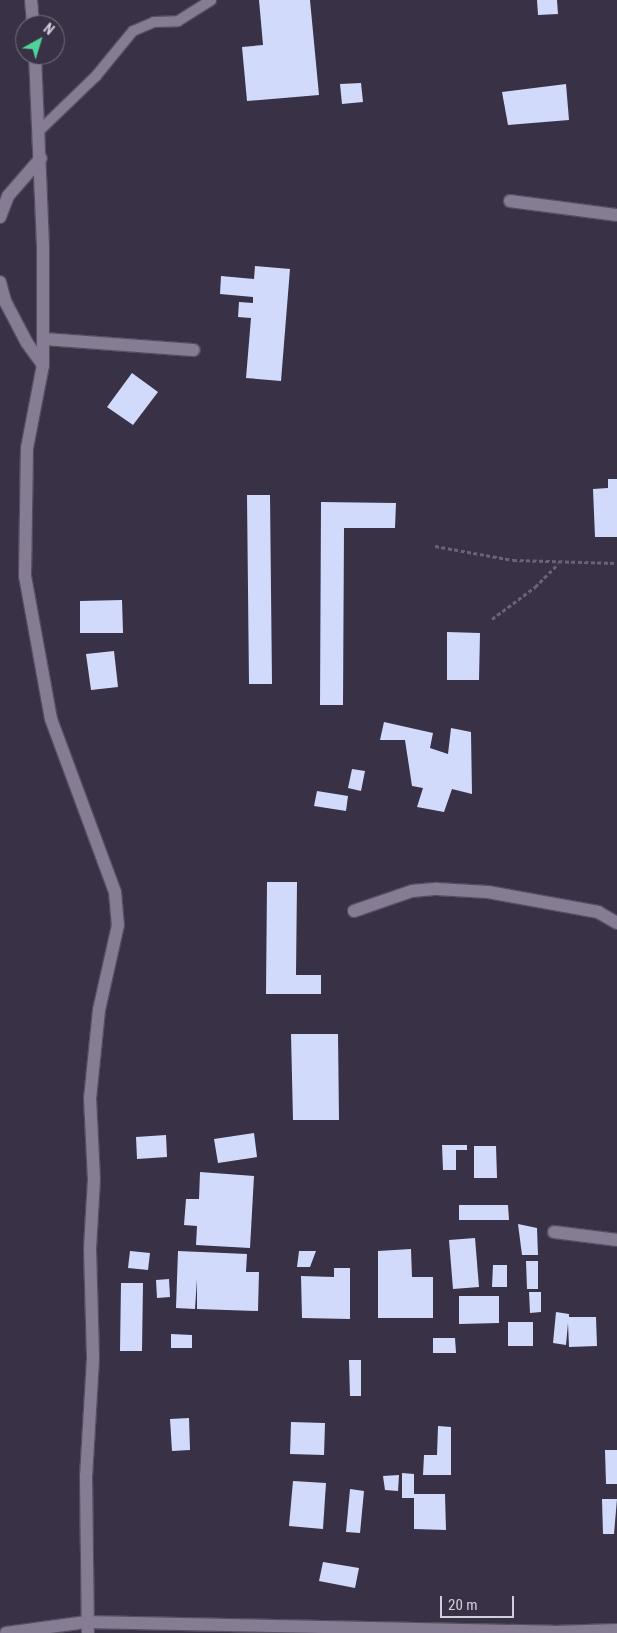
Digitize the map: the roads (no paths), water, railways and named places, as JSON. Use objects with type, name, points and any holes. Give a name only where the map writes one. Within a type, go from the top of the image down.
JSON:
[{"type":"street","points":[[31,0],[32,15]]},
{"type":"street","points":[[36,65],[41,158],[44,339],[43,365],[27,448],[25,576],[51,719],[115,892],[118,925],[99,1010],[90,1098],[94,1179],[90,1249],[93,1359],[86,1476],[87,1628]]},
{"type":"street","points":[[0,217],[8,196],[41,158]]},
{"type":"street","points":[[510,201],[617,215]]},
{"type":"street","points":[[0,282],[5,302],[27,343],[43,365]]},
{"type":"street","points":[[44,339],[194,350]]},
{"type":"street","points":[[354,911],[412,891],[437,888],[488,892],[598,912],[617,923]]},
{"type":"street","points":[[554,1232],[617,1240]]},
{"type":"street","points":[[6,1633],[87,1628],[553,1632],[617,1630]]},
{"type":"lane","points":[[40,130],[96,76],[133,30],[154,22],[178,20],[211,0]]}]
